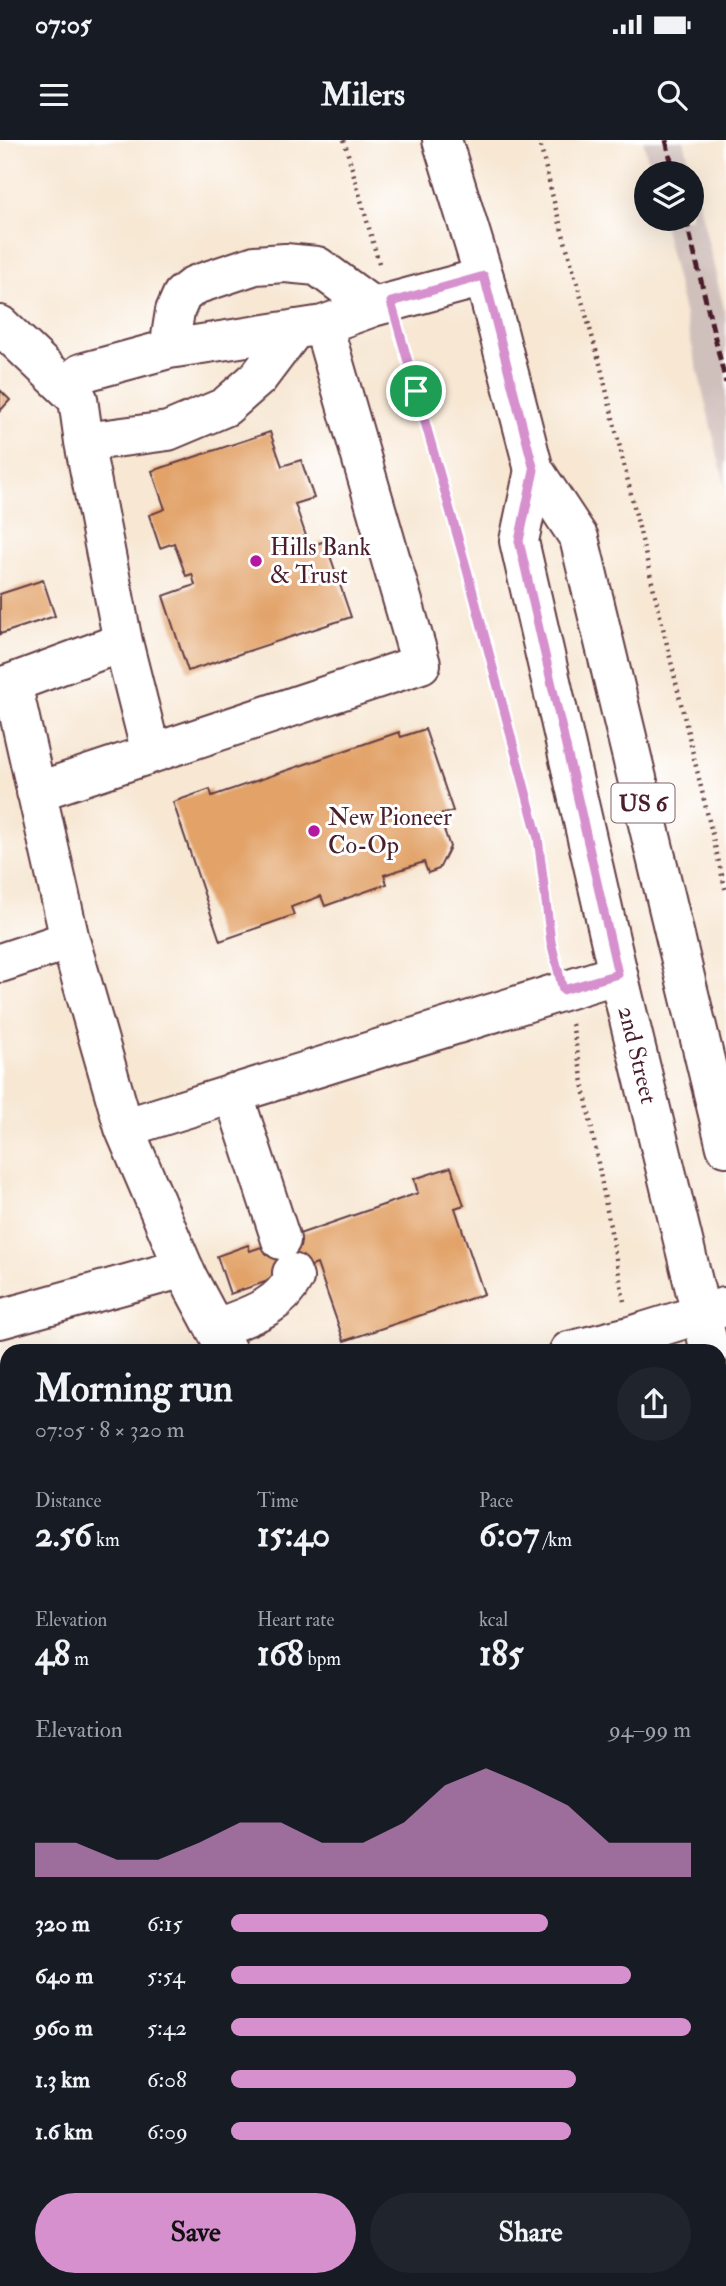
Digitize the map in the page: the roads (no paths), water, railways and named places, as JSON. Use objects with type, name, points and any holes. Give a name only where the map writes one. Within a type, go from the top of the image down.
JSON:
[{"type":"main road","name":"2nd Street","points":[[442,140],[484,276],[534,470],[579,538],[726,1147]]},
{"type":"main road","points":[[169,349],[175,311],[183,295],[195,285],[255,265],[285,263],[317,266],[382,304]]},
{"type":"main road","points":[[66,387],[81,373],[169,349],[309,327],[484,276]]},
{"type":"main road","points":[[0,325],[78,399],[122,642],[151,753]]},
{"type":"main road","points":[[84,442],[168,431],[225,407],[309,327]]},
{"type":"main road","points":[[36,792],[421,664],[309,327]]},
{"type":"main road","name":"2nd Street","points":[[534,470],[519,541],[618,974],[713,1311],[711,1344]]},
{"type":"main road","points":[[122,642],[6,685],[36,792],[70,940],[124,1128],[184,1268],[221,1340],[275,1304],[294,1279],[233,1093]]},
{"type":"main road","points":[[0,962],[70,940]]},
{"type":"main road","points":[[124,1128],[618,974]]},
{"type":"main road","points":[[0,1319],[184,1268]]},
{"type":"main road","points":[[597,1344],[713,1311]]},
{"type":"railway","points":[[666,140],[671,161]]},
{"type":"railway","points":[[689,231],[726,383]]},
{"type":"place","name":"Hills Bank & Trust","points":[[256,561]]},
{"type":"place","name":"New Pioneer Co-Op","points":[[314,831]]}]
